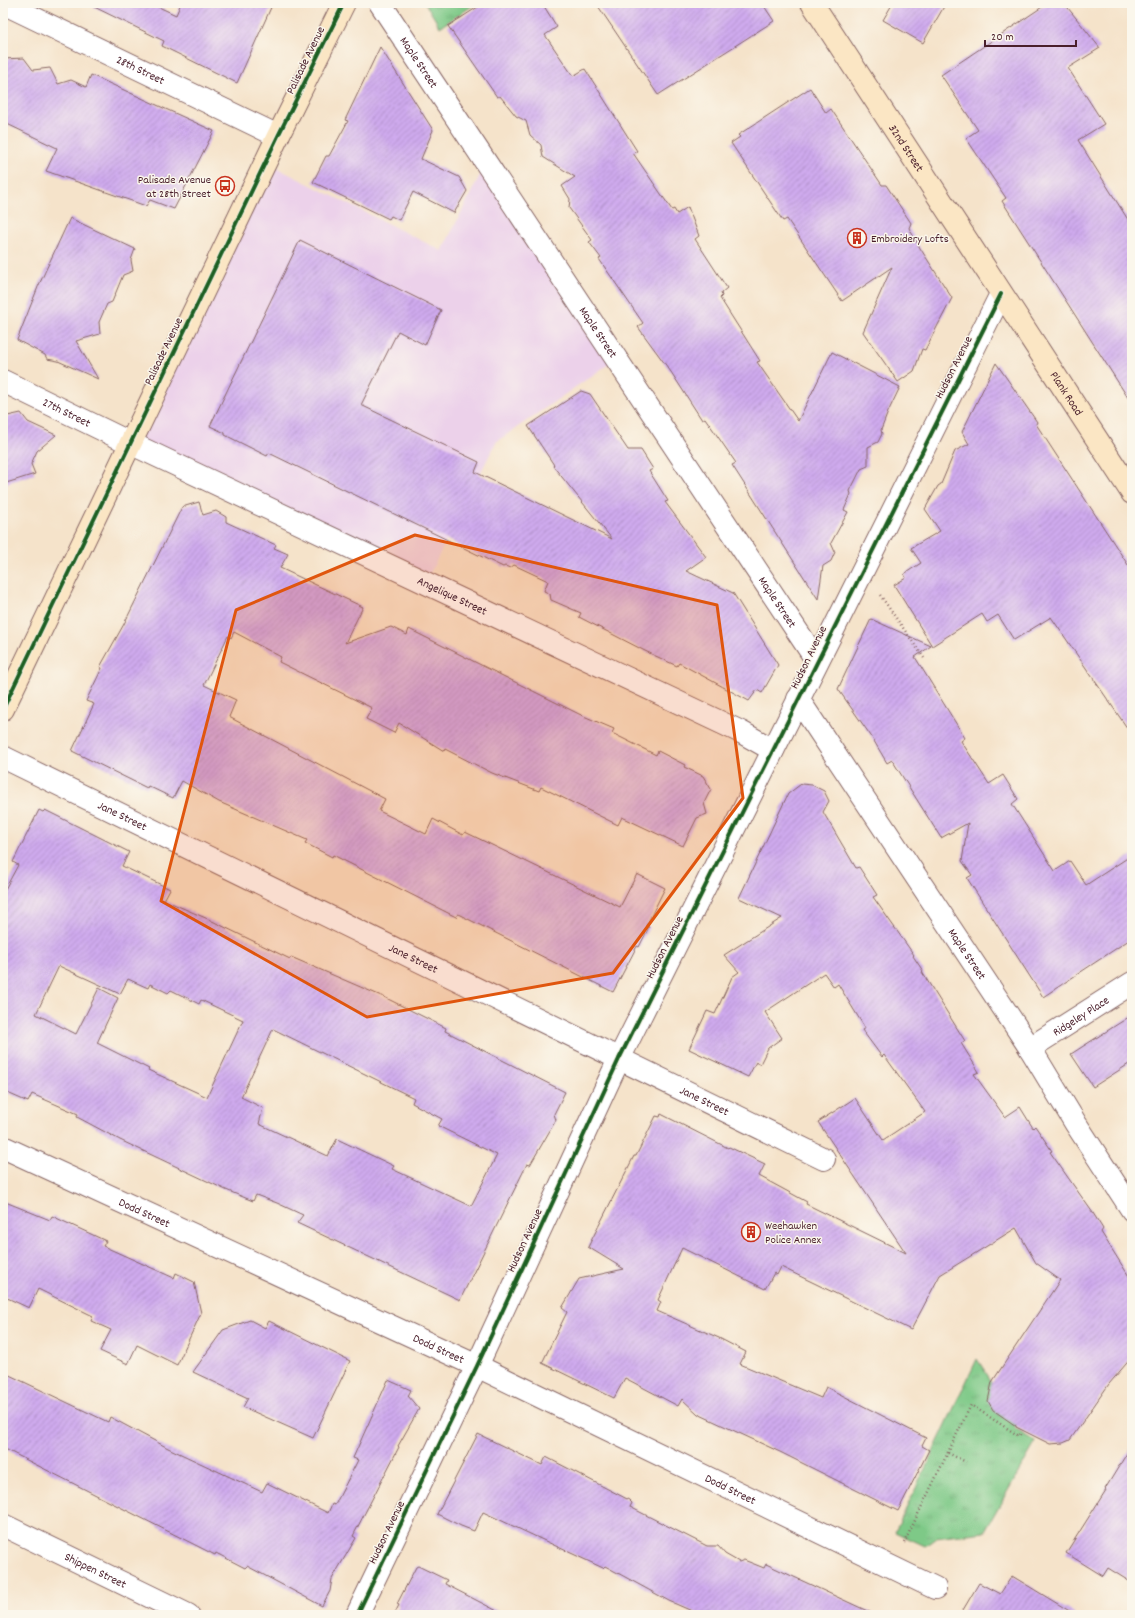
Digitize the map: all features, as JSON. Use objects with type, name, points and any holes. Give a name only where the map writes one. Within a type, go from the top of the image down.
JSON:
[{"type":"main road","name":"Palisade Avenue","points":[[3,709],[278,136],[344,3]]},
{"type":"main road","name":"32nd Street","points":[[812,3],[1001,294]]},
{"type":"main road","name":"Plank Road","points":[[1001,294],[1132,493]]},
{"type":"street","name":"28th Street","points":[[3,3],[278,136]]},
{"type":"street","name":"Maple Street","points":[[380,3],[817,661]]},
{"type":"street","name":"Hudson Avenue","points":[[357,1615],[477,1366],[619,1058],[1001,294]]},
{"type":"street","name":"27th Street","points":[[3,380],[130,443]]},
{"type":"street","name":"Angelique Street","points":[[130,443],[741,732],[773,750]]},
{"type":"street","name":"Maple Street","points":[[798,699],[1030,1048],[1076,1124],[1132,1210]]},
{"type":"street","name":"Jane Street","points":[[3,757],[824,1159]]},
{"type":"street","name":"Ridgeley Place","points":[[1030,1048],[1132,983]]},
{"type":"street","name":"Dodd Street","points":[[3,1147],[477,1366],[935,1588]]},
{"type":"street","name":"Shippen Street","points":[[3,1525],[188,1615]]},
{"type":"path","points":[[880,595],[924,658]]},
{"type":"path","points":[[904,1543],[971,1405],[1019,1436],[1021,1433]]},
{"type":"path","points":[[948,1453],[966,1462]]},
{"type":"highlighted area","points":[[415,535],[717,605],[743,798],[613,973],[367,1017],[161,901],[236,610]]},
{"type":"shaded area","points":[[265,162],[442,251],[486,163],[616,359],[496,442],[425,583],[130,443]]},
{"type":"green space","points":[[425,3],[477,3],[440,27]]},
{"type":"green space","points":[[977,1359],[992,1382],[989,1401],[1016,1426],[1015,1429],[1036,1442],[984,1532],[936,1538],[925,1546],[895,1532]]},
{"type":"building","points":[[86,3],[150,3],[176,15],[181,3],[273,3],[237,83],[162,46],[164,41]]},
{"type":"building","points":[[484,3],[542,3],[557,27],[545,35],[573,76],[585,69],[637,151],[633,153],[672,210],[674,209],[677,214],[688,207],[699,236],[695,239],[727,288],[721,293],[722,296],[720,298],[760,361],[757,362],[798,421],[832,352],[900,387],[888,412],[881,430],[882,434],[878,442],[868,447],[868,466],[861,469],[850,491],[851,494],[844,510],[848,512],[831,543],[835,552],[831,561],[823,566],[818,599],[732,465],[736,463],[705,418],[702,420],[671,372],[638,327],[643,323],[599,259],[601,258],[589,242],[592,240],[569,208],[570,199],[562,186],[575,177],[543,157],[541,145],[530,135],[526,121],[516,116],[500,96],[497,97],[448,26]]},
{"type":"building","points":[[596,3],[762,3],[774,21],[658,95]]},
{"type":"building","points":[[893,3],[946,3],[923,43],[883,20]]},
{"type":"building","points":[[1048,3],[1064,3],[1100,48],[1068,68],[1104,124],[1078,140],[1132,226],[1132,404],[1002,201],[1006,198],[966,138],[978,130],[941,75]]},
{"type":"building","points":[[380,47],[433,130],[421,159],[459,177],[467,191],[454,213],[413,192],[399,220],[391,216],[389,219],[313,182],[326,156],[329,156],[348,121],[345,120]]},
{"type":"building","points":[[24,58],[33,70],[50,68],[58,84],[71,80],[86,87],[91,75],[214,131],[174,209],[150,200],[146,206],[46,171],[57,148],[3,122],[3,59]]},
{"type":"building","points":[[810,88],[826,113],[831,109],[882,185],[886,185],[911,223],[909,228],[952,298],[925,350],[922,349],[914,371],[898,382],[863,332],[892,267],[842,301],[787,219],[783,221],[731,143],[740,137],[738,135]]},
{"type":"building","points":[[70,218],[135,249],[131,260],[133,271],[123,275],[112,302],[107,304],[99,322],[100,334],[76,341],[98,379],[58,361],[47,359],[45,355],[17,340],[38,287]]},
{"type":"building","points":[[300,240],[441,310],[425,345],[398,331],[361,405],[479,462],[475,472],[612,539],[553,466],[554,465],[528,426],[581,391],[590,394],[628,450],[641,450],[653,469],[649,471],[668,501],[665,502],[706,557],[686,571],[733,593],[778,665],[762,693],[757,690],[749,701],[679,663],[677,666],[645,651],[579,617],[581,613],[551,600],[550,594],[544,591],[548,581],[514,565],[510,568],[505,566],[503,567],[269,453],[267,456],[210,426]]},
{"type":"building","points":[[996,363],[1037,422],[1036,424],[1132,571],[1132,735],[1051,617],[1014,640],[998,615],[987,622],[982,614],[932,646],[894,585],[906,578],[904,574],[921,563],[911,548],[940,531],[925,509],[938,486],[941,484],[955,451],[969,444],[962,432]]},
{"type":"building","points":[[21,413],[28,422],[56,435],[37,451],[31,464],[35,474],[3,484],[3,417]]},
{"type":"building","points":[[199,502],[203,515],[216,511],[226,517],[226,522],[276,545],[274,548],[288,554],[280,568],[363,607],[345,643],[391,627],[407,635],[409,629],[579,714],[614,729],[612,733],[656,755],[658,751],[685,765],[684,767],[703,776],[711,789],[704,803],[707,814],[697,818],[683,846],[622,817],[618,825],[541,787],[539,791],[492,773],[445,749],[444,751],[399,723],[394,733],[366,719],[372,708],[279,662],[281,657],[234,632],[231,638],[228,636],[204,685],[236,700],[229,717],[385,799],[379,811],[426,834],[433,819],[463,835],[465,832],[620,907],[637,874],[665,888],[646,926],[649,927],[639,947],[637,946],[613,992],[458,914],[456,917],[333,855],[332,857],[305,843],[307,840],[219,802],[182,781],[173,798],[148,786],[147,788],[72,751],[94,704],[86,701],[102,668],[100,667],[124,624],[182,507]]},
{"type":"building","points":[[871,619],[931,646],[915,657],[965,738],[961,741],[989,784],[1003,775],[1018,799],[1012,804],[1055,871],[1070,861],[1086,885],[1132,855],[1132,938],[1043,997],[967,878],[972,875],[962,861],[968,823],[941,838],[892,760],[887,763],[871,736],[838,689]]},
{"type":"building","points":[[801,784],[812,785],[824,791],[829,801],[823,812],[856,868],[859,867],[877,895],[873,897],[914,955],[913,956],[923,971],[922,972],[965,1041],[961,1043],[979,1072],[974,1074],[1005,1117],[1020,1107],[1033,1128],[1035,1126],[1052,1151],[1050,1152],[1093,1213],[1103,1229],[1101,1232],[1132,1281],[1132,1357],[1109,1384],[1070,1440],[1063,1443],[1050,1444],[1016,1427],[993,1410],[988,1401],[992,1382],[1060,1280],[1036,1263],[1016,1228],[940,1275],[911,1330],[781,1267],[777,1275],[774,1273],[765,1289],[682,1248],[658,1300],[661,1302],[657,1311],[719,1338],[746,1352],[740,1364],[821,1398],[826,1387],[926,1438],[922,1446],[929,1450],[898,1511],[780,1452],[698,1414],[682,1399],[678,1406],[625,1378],[614,1398],[542,1363],[567,1312],[562,1308],[579,1279],[624,1269],[588,1247],[634,1156],[636,1156],[656,1116],[660,1117],[661,1114],[728,1148],[729,1147],[765,1164],[759,1176],[807,1202],[806,1204],[906,1253],[818,1122],[855,1098],[883,1140],[925,1112],[884,1055],[882,1057],[862,1030],[865,1028],[838,984],[834,987],[824,973],[765,1012],[782,1038],[768,1048],[760,1064],[756,1062],[748,1077],[689,1049],[707,1011],[715,1014],[732,977],[739,972],[724,955],[782,918],[739,898],[788,794]]},
{"type":"building","points":[[39,810],[43,812],[45,810],[129,852],[122,866],[170,889],[164,900],[208,919],[290,959],[291,957],[386,998],[446,1028],[445,1031],[565,1092],[554,1114],[556,1120],[530,1165],[527,1164],[460,1300],[297,1223],[303,1215],[277,1203],[256,1195],[253,1201],[226,1190],[120,1140],[77,1117],[78,1114],[32,1094],[28,1102],[3,1091],[3,893],[18,865],[13,862]],"holes":[[[59,966],[120,994],[128,979],[148,988],[150,984],[168,993],[171,990],[199,1004],[201,1000],[243,1020],[207,1097],[148,1070],[149,1069],[97,1043],[118,998],[99,988],[76,1034],[36,1014]],[[273,1029],[414,1098],[412,1103],[442,1119],[438,1126],[497,1155],[471,1206],[392,1169],[394,1166],[337,1139],[328,1156],[259,1124],[263,1108],[241,1097]]]},
{"type":"building","points":[[1132,1015],[1132,1062],[1093,1087],[1071,1054]]},
{"type":"building","points":[[3,1201],[50,1220],[52,1216],[106,1241],[103,1246],[174,1278],[176,1273],[194,1282],[201,1313],[177,1365],[137,1345],[128,1364],[100,1351],[111,1330],[91,1321],[93,1316],[38,1289],[29,1308],[3,1296]]},
{"type":"building","points":[[250,1320],[265,1328],[269,1321],[350,1361],[313,1438],[243,1407],[248,1398],[193,1372],[223,1330]]},
{"type":"building","points":[[3,1372],[108,1422],[110,1417],[168,1448],[262,1492],[267,1483],[328,1513],[332,1504],[335,1505],[358,1460],[353,1458],[388,1380],[411,1390],[408,1396],[419,1409],[398,1446],[399,1447],[353,1536],[356,1538],[332,1579],[330,1591],[322,1606],[247,1566],[245,1568],[216,1553],[215,1555],[3,1448]]},
{"type":"building","points":[[478,1434],[542,1465],[546,1457],[629,1500],[632,1503],[630,1507],[707,1546],[718,1546],[725,1554],[739,1562],[744,1560],[764,1568],[766,1564],[876,1615],[701,1615],[669,1601],[605,1566],[603,1568],[483,1512],[474,1531],[461,1526],[437,1514]]},
{"type":"building","points":[[1132,1445],[1132,1583],[1108,1568],[1103,1576],[1066,1553],[1106,1490],[1105,1489]]},
{"type":"building","points":[[418,1566],[447,1580],[445,1584],[505,1615],[394,1615],[399,1605],[397,1604],[416,1567]]},
{"type":"building","points":[[1012,1576],[1076,1615],[960,1615],[979,1583],[1000,1594]]},
{"type":"cycle path","points":[[3,709],[278,136],[344,3]]},
{"type":"cycle path","points":[[357,1615],[477,1366],[619,1059],[1001,294]]},
{"type":"place","name":"Palisade Avenue at 28th Street","points":[[225,186]]},
{"type":"place","name":"Embroidery Lofts","points":[[857,238]]},
{"type":"place","name":"Weehawken Police Annex","points":[[751,1232]]}]
